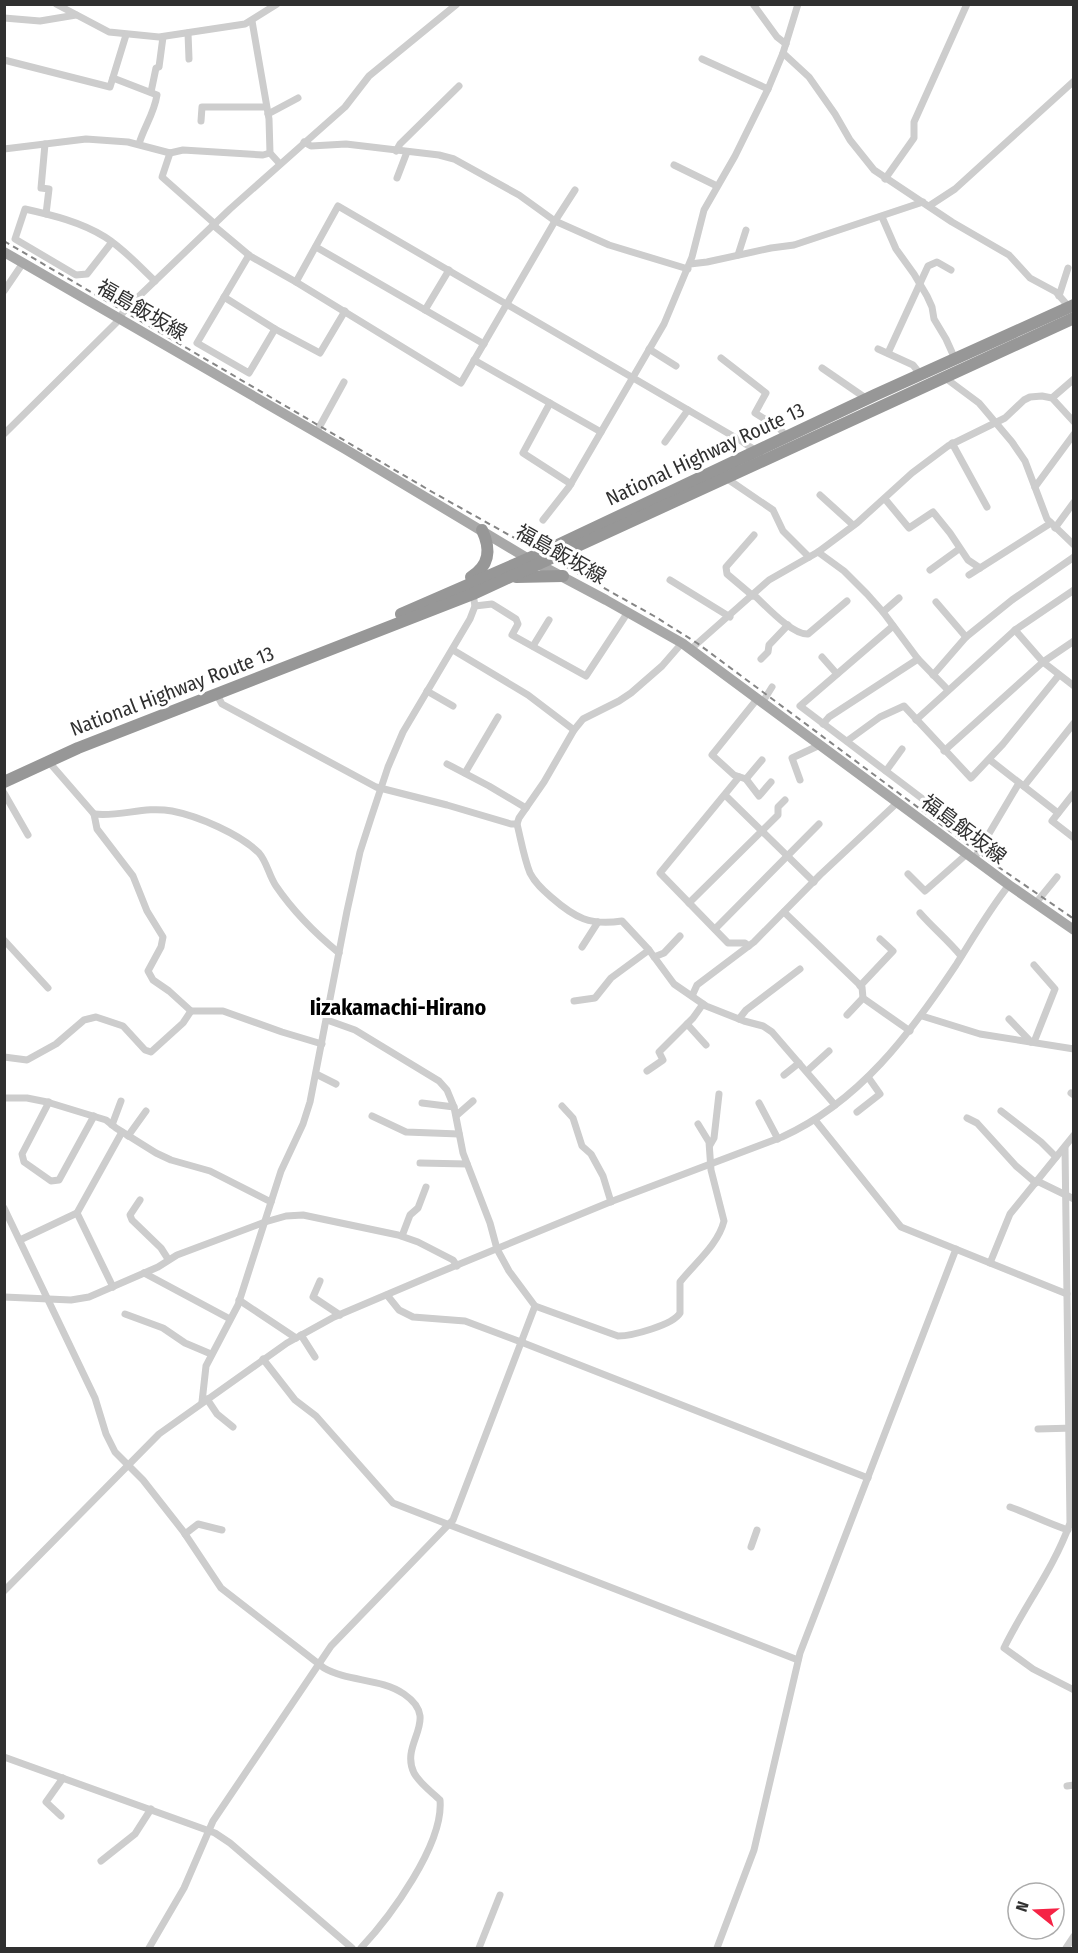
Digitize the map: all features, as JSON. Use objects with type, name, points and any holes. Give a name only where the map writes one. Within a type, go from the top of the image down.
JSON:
[{"type":"highway","name":"National Highway Route 13","points":[[355,639],[406,611],[526,558],[867,399],[921,375],[941,372],[955,359],[1072,310]]},
{"type":"highway","name":"National Highway Route 13","points":[[4,782],[48,761],[355,639],[474,600],[507,578],[1072,310]]},
{"type":"highway","points":[[406,611],[467,580],[482,569],[489,548],[482,530]]},
{"type":"highway","points":[[507,578],[563,576]]},
{"type":"main road","name":"福島飯坂線","points":[[4,252],[482,530],[526,558],[563,576],[687,646],[1009,885],[1074,930]]},
{"type":"street","points":[[56,4],[109,32],[163,37],[236,27],[252,21],[277,4]]},
{"type":"street","points":[[4,434],[116,324],[119,318],[155,281],[345,106],[369,76],[457,4]]},
{"type":"street","points":[[753,4],[777,37],[786,44]]},
{"type":"street","points":[[543,520],[571,484],[664,324],[689,266],[704,210],[735,156],[768,89],[786,44],[798,4]]},
{"type":"street","points":[[885,179],[915,138],[914,122],[967,4]]},
{"type":"street","points":[[4,18],[40,21],[76,15]]},
{"type":"street","points":[[252,21],[267,110],[270,153],[280,164]]},
{"type":"street","points":[[188,33],[189,59]]},
{"type":"street","points":[[4,60],[110,87],[126,35]]},
{"type":"street","points":[[151,92],[156,68],[159,67],[163,37]]},
{"type":"street","points":[[783,52],[808,77],[861,155],[874,170],[1008,255],[1030,278],[1056,292],[1072,310]]},
{"type":"street","points":[[702,59],[768,89]]},
{"type":"street","points":[[113,78],[157,95],[148,127],[143,130],[139,144]]},
{"type":"street","points":[[304,142],[311,146],[346,144],[445,156],[519,195],[555,221],[609,245],[689,266],[794,245],[926,204],[956,189],[1074,81]]},
{"type":"street","points":[[396,151],[400,144],[459,86]]},
{"type":"street","points":[[201,121],[202,107],[267,110],[298,98]]},
{"type":"street","points":[[4,149],[86,139],[139,144],[170,153],[183,150],[263,155],[270,153]]},
{"type":"street","points":[[45,144],[40,188],[49,189],[45,214]]},
{"type":"street","points":[[396,178],[407,152]]},
{"type":"street","points":[[170,153],[162,177],[249,255],[461,383],[575,190]]},
{"type":"street","points":[[674,165],[717,186]]},
{"type":"street","points":[[296,282],[338,206],[756,451]]},
{"type":"street","points":[[112,242],[87,274],[76,275],[15,239],[25,209],[67,220],[105,237],[112,242],[127,254],[155,281]]},
{"type":"street","points":[[882,217],[896,249],[920,283],[932,306],[934,319],[955,359]]},
{"type":"street","points":[[738,255],[746,230]]},
{"type":"street","points":[[316,247],[484,344]]},
{"type":"street","points":[[249,255],[197,343],[249,374],[275,329]]},
{"type":"street","points":[[888,353],[928,266],[937,262],[951,270]]},
{"type":"street","points":[[4,291],[23,263]]},
{"type":"street","points":[[1059,296],[1068,268]]},
{"type":"street","points":[[425,310],[449,270]]},
{"type":"street","points":[[224,297],[275,329],[320,353],[345,311]]},
{"type":"street","points":[[649,349],[676,366]]},
{"type":"street","points":[[878,349],[913,365],[921,375]]},
{"type":"street","points":[[721,358],[766,393],[755,412],[787,437]]},
{"type":"street","points":[[474,360],[601,432]]},
{"type":"street","points":[[822,368],[867,399]]},
{"type":"street","points":[[941,372],[979,403],[996,422],[1024,461],[1047,519],[1074,545]]},
{"type":"street","points":[[835,1105],[768,1029],[703,1004],[674,984],[649,950],[622,921],[598,922],[576,917],[564,909],[535,882],[529,871],[517,824],[583,719],[631,693],[687,646],[730,617],[769,580],[818,552],[885,499],[912,473],[952,443],[1005,418],[1030,397],[1052,398],[1074,379]]},
{"type":"street","points":[[316,433],[344,382]]},
{"type":"street","points":[[1052,398],[1074,422]]},
{"type":"street","points":[[550,403],[523,453],[571,484]]},
{"type":"street","points":[[665,442],[688,410]]},
{"type":"street","points":[[1035,488],[1074,434]]},
{"type":"street","points":[[952,443],[987,507]]},
{"type":"street","points":[[724,477],[773,510],[783,531],[809,557]]},
{"type":"street","points":[[820,495],[853,525]]},
{"type":"street","points":[[885,499],[909,528],[933,512],[968,560],[980,568]]},
{"type":"street","points":[[969,575],[1053,526],[1074,502]]},
{"type":"street","points":[[754,535],[726,567],[727,574],[788,625],[802,634],[808,634],[847,601]]},
{"type":"street","points":[[930,570],[959,549]]},
{"type":"street","points":[[818,552],[844,571],[883,612],[918,659],[948,690]]},
{"type":"street","points":[[933,675],[966,637],[1012,600],[1074,556]]},
{"type":"street","points":[[670,580],[730,617]]},
{"type":"street","points":[[916,720],[1015,630],[1074,590]]},
{"type":"street","points":[[883,612],[899,598]]},
{"type":"street","points":[[233,1427],[204,1400],[206,1366],[239,1300],[281,1171],[303,1124],[316,1074],[360,852],[380,789],[403,732],[470,619],[474,600],[492,604],[516,619],[518,624],[512,634],[586,676],[628,612]]},
{"type":"street","points":[[936,603],[966,637]]},
{"type":"street","points":[[533,646],[549,620]]},
{"type":"street","points":[[761,659],[768,652],[769,645],[788,625]]},
{"type":"street","points":[[893,626],[800,706],[961,828]]},
{"type":"street","points":[[1015,630],[1043,662],[1074,686]]},
{"type":"street","points":[[944,751],[1043,662],[1074,641]]},
{"type":"street","points":[[453,650],[528,696],[574,730]]},
{"type":"street","points":[[822,657],[837,674]]},
{"type":"street","points":[[823,724],[829,717],[918,659]]},
{"type":"street","points":[[847,741],[880,717],[904,706],[971,778],[990,760],[1059,675]]},
{"type":"street","points":[[771,782],[759,796],[743,778],[720,764],[712,755],[772,687]]},
{"type":"street","points":[[427,691],[453,706]]},
{"type":"street","points":[[217,695],[222,704],[380,789],[517,824]]},
{"type":"street","points":[[465,773],[498,717]]},
{"type":"street","points":[[908,874],[925,891],[971,856],[1021,785],[1074,723]]},
{"type":"street","points":[[800,780],[792,758],[820,745]]},
{"type":"street","points":[[886,771],[902,749]]},
{"type":"street","points":[[749,946],[745,943],[728,943],[660,873],[725,795],[762,760]]},
{"type":"street","points":[[990,760],[1058,813]]},
{"type":"street","points":[[48,761],[94,814],[96,829],[133,876],[147,911],[163,937],[161,946],[148,971],[149,975],[191,1011],[223,1011],[322,1044]]},
{"type":"street","points":[[447,764],[526,808]]},
{"type":"street","points":[[4,793],[28,835]]},
{"type":"street","points":[[1074,793],[1052,821],[1074,838]]},
{"type":"street","points":[[725,795],[814,882]]},
{"type":"street","points":[[689,903],[778,815],[778,807],[785,800]]},
{"type":"street","points":[[692,996],[697,985],[749,946],[898,802]]},
{"type":"street","points":[[94,814],[105,815],[147,809],[170,811],[196,817],[218,827],[258,853],[276,886],[289,903],[321,938],[339,953]]},
{"type":"street","points":[[715,929],[819,824]]},
{"type":"street","points":[[1035,904],[1057,877]]},
{"type":"street","points":[[4,1590],[159,1434],[204,1400],[298,1336],[340,1315],[497,1249],[611,1202],[778,1139],[815,1120],[868,1077],[910,1031],[922,1016],[990,909],[1009,885]]},
{"type":"street","points":[[784,912],[860,986],[863,998],[910,1031]]},
{"type":"street","points":[[920,913],[934,929],[946,937],[961,956]]},
{"type":"street","points":[[582,947],[598,922]]},
{"type":"street","points":[[654,957],[664,953],[680,936]]},
{"type":"street","points":[[860,986],[893,951],[880,939]]},
{"type":"street","points":[[5,941],[48,988]]},
{"type":"street","points":[[574,1000],[595,999],[611,978],[649,950]]},
{"type":"street","points":[[1033,1042],[1055,989],[1034,965]]},
{"type":"street","points":[[739,1019],[746,1010],[800,969]]},
{"type":"street","points":[[847,1015],[863,998]]},
{"type":"street","points":[[647,1071],[660,1064],[663,1060],[659,1052],[703,1004]]},
{"type":"street","points":[[4,1057],[27,1060],[56,1044],[84,1020],[96,1017],[123,1026],[145,1050],[151,1052],[183,1023],[191,1011]]},
{"type":"street","points":[[922,1016],[980,1034],[1074,1049]]},
{"type":"street","points":[[1009,1019],[1033,1042]]},
{"type":"street","points":[[327,1020],[355,1030],[433,1076],[447,1090],[457,1115],[463,1153],[490,1223],[497,1249],[509,1271],[535,1306],[618,1336],[629,1336],[678,1317],[680,1282],[717,1238],[724,1221],[711,1164],[710,1145],[698,1124]]},
{"type":"street","points":[[687,1024],[706,1045]]},
{"type":"street","points":[[807,1071],[829,1051]]},
{"type":"street","points":[[784,1075],[799,1063]]},
{"type":"street","points":[[316,1074],[336,1084]]},
{"type":"street","points":[[857,1112],[880,1094],[868,1077]]},
{"type":"street","points":[[710,1145],[714,1138],[719,1094]]},
{"type":"street","points":[[4,1098],[27,1098],[49,1102],[106,1120],[125,1134],[171,1160],[210,1171],[272,1202]]},
{"type":"street","points":[[112,1125],[121,1101]]},
{"type":"street","points":[[457,1115],[473,1101]]},
{"type":"street","points":[[49,1102],[22,1154],[24,1162],[51,1181],[59,1180],[94,1116]]},
{"type":"street","points":[[759,1102],[778,1139]]},
{"type":"street","points":[[422,1103],[454,1107]]},
{"type":"street","points":[[562,1106],[573,1118],[582,1146],[591,1154],[603,1176],[611,1202]]},
{"type":"street","points":[[20,1240],[77,1213],[125,1134],[146,1111]]},
{"type":"street","points":[[1001,1111],[1041,1142],[1056,1158]]},
{"type":"street","points":[[372,1116],[406,1132],[459,1134]]},
{"type":"street","points":[[967,1118],[977,1123],[1016,1166],[1036,1182],[1074,1199]]},
{"type":"street","points":[[815,1120],[901,1227],[990,1263],[1069,1299]]},
{"type":"street","points":[[990,1263],[1010,1214],[1074,1135]]},
{"type":"street","points":[[1065,1147],[1071,1428],[1070,1523],[1047,1572],[1004,1648],[1033,1669],[1074,1690]]},
{"type":"street","points":[[420,1163],[467,1164]]},
{"type":"street","points":[[402,1236],[410,1215],[418,1208],[426,1187]]},
{"type":"street","points":[[140,1200],[130,1215],[132,1220],[161,1248],[168,1259]]},
{"type":"street","points":[[4,1208],[94,1398],[106,1434],[115,1452],[143,1480],[185,1534],[221,1588],[330,1671],[402,1692],[415,1702],[420,1714],[421,1725],[411,1748],[412,1768],[418,1779],[440,1800],[432,1844],[388,1915],[361,1948]]},
{"type":"street","points":[[77,1213],[113,1287]]},
{"type":"street","points":[[4,1297],[71,1300],[89,1297],[158,1267],[168,1259],[286,1216],[303,1215],[375,1228],[418,1242],[453,1260],[457,1266]]},
{"type":"street","points":[[717,1948],[754,1850],[798,1660],[956,1249]]},
{"type":"street","points":[[144,1273],[230,1319]]},
{"type":"street","points":[[320,1281],[313,1297],[340,1315]]},
{"type":"street","points":[[387,1295],[405,1314],[413,1317],[465,1321],[868,1478]]},
{"type":"street","points":[[239,1300],[298,1336],[315,1357]]},
{"type":"street","points":[[149,1948],[189,1878],[208,1830],[320,1664],[343,1633],[449,1525],[535,1306]]},
{"type":"street","points":[[125,1314],[163,1328],[185,1343],[211,1354]]},
{"type":"street","points":[[263,1359],[295,1400],[316,1416],[393,1503],[798,1660]]},
{"type":"street","points":[[1038,1429],[1071,1428]]},
{"type":"street","points":[[1010,1507],[1068,1530]]},
{"type":"street","points":[[185,1534],[198,1524],[222,1530]]},
{"type":"street","points":[[751,1547],[758,1530]]},
{"type":"street","points":[[4,1757],[208,1830],[230,1843],[352,1948]]},
{"type":"street","points":[[61,1816],[46,1802],[63,1778]]},
{"type":"street","points":[[101,1861],[135,1834],[151,1809]]},
{"type":"street","points":[[479,1948],[500,1895]]},
{"type":"street","points":[[1066,1948],[1074,1936]]},
{"type":"railway","points":[[4,241],[434,493],[654,616],[697,643],[994,864],[1074,919]]},
{"type":"district","name":"Iizakamachi-Hirano","points":[[398,1007]]}]
